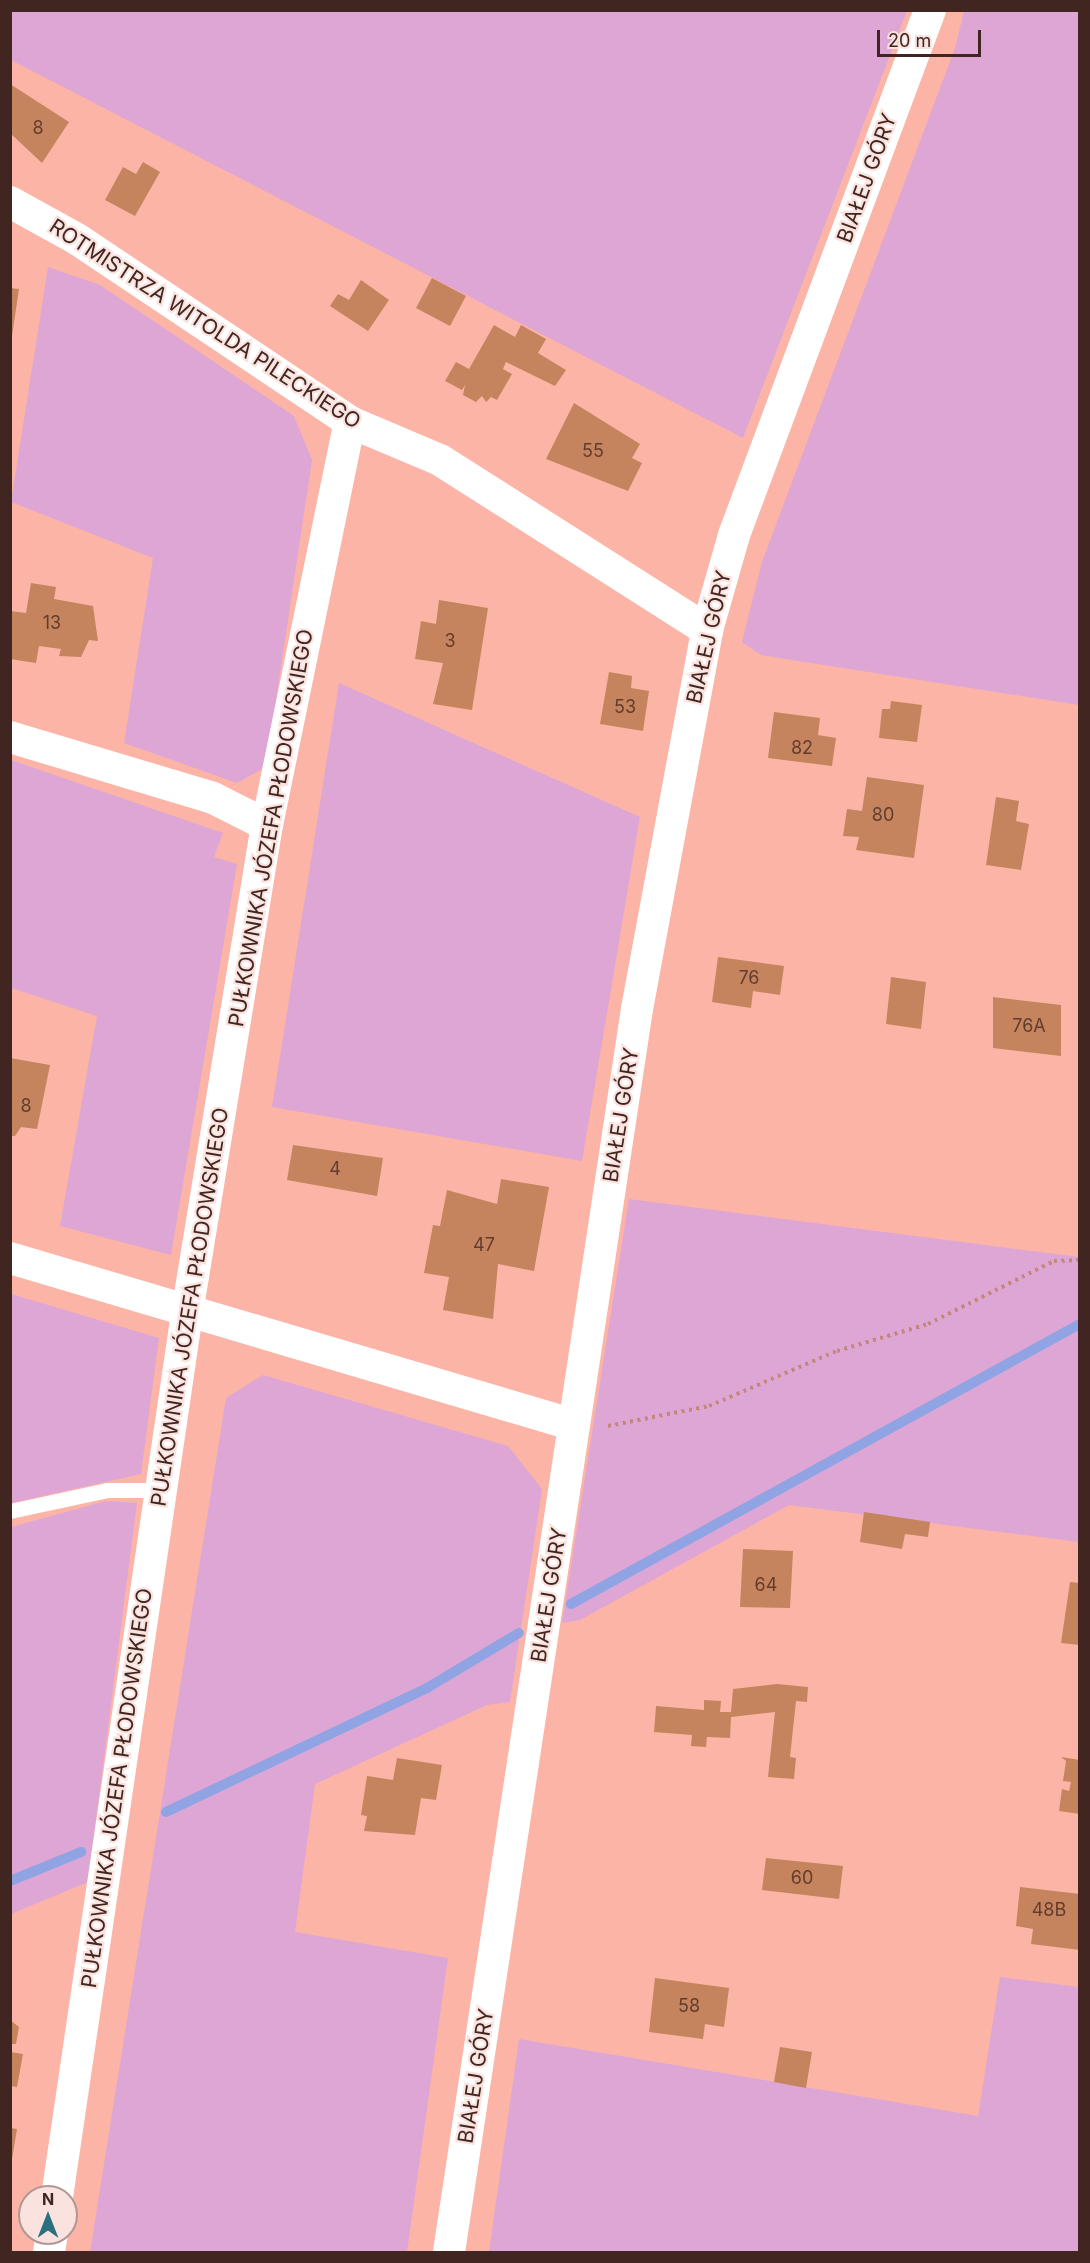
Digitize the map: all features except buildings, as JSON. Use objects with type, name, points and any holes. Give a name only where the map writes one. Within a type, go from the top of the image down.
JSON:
[{"type":"street","name":"BIAŁEJ GÓRY","points":[[449,2253],[637,1009],[707,630],[734,535],[930,10]]},
{"type":"street","name":"ROTMISTRZA WITOLDA PILECKIEGO","points":[[10,202],[77,238],[350,422],[440,460],[707,630]]},
{"type":"street","name":"PUŁKOWNIKA JÓZEFA PŁODOWSKIEGO","points":[[59,2185],[187,1313],[267,825],[350,422]]},
{"type":"street","points":[[10,737],[213,798],[267,825]]},
{"type":"street","points":[[10,1258],[187,1313],[574,1425]]},
{"type":"lane","points":[[10,1511],[107,1490],[161,1490]]},
{"type":"path","points":[[574,1425],[667,1418],[709,1406],[837,1351],[928,1324],[1054,1261],[1080,1260]]},
{"type":"shaded area","points":[[10,11],[907,11],[743,438],[11,60]]},
{"type":"shaded area","points":[[964,11],[1079,11],[1079,705],[761,655],[742,642],[762,562],[955,48]]},
{"type":"shaded area","points":[[48,267],[100,285],[294,416],[312,460],[266,767],[237,783],[124,743],[153,558],[11,502]]},
{"type":"shaded area","points":[[339,683],[640,817],[582,1161],[272,1107]]},
{"type":"shaded area","points":[[11,760],[223,833],[214,857],[237,864],[171,1255],[60,1226],[97,1016],[11,988]]},
{"type":"shaded area","points":[[629,1199],[1079,1257],[1079,1542],[789,1505],[580,1620],[562,1623]]},
{"type":"shaded area","points":[[11,1294],[159,1338],[141,1474],[11,1503]]},
{"type":"shaded area","points":[[263,1375],[508,1446],[542,1489],[510,1702],[487,1705],[315,1784],[295,1932],[448,1958],[407,2252],[90,2252],[226,1398]]},
{"type":"shaded area","points":[[106,1501],[137,1503],[88,1882],[11,1914],[11,1527]]},
{"type":"shaded area","points":[[1000,1977],[1079,1987],[1079,2252],[489,2252],[519,2039],[978,2116]]},
{"type":"waterway","points":[[571,1604],[1080,1324]]},
{"type":"waterway","points":[[166,1812],[427,1688],[519,1633]]},
{"type":"waterway","points":[[10,1881],[81,1852]]}]
